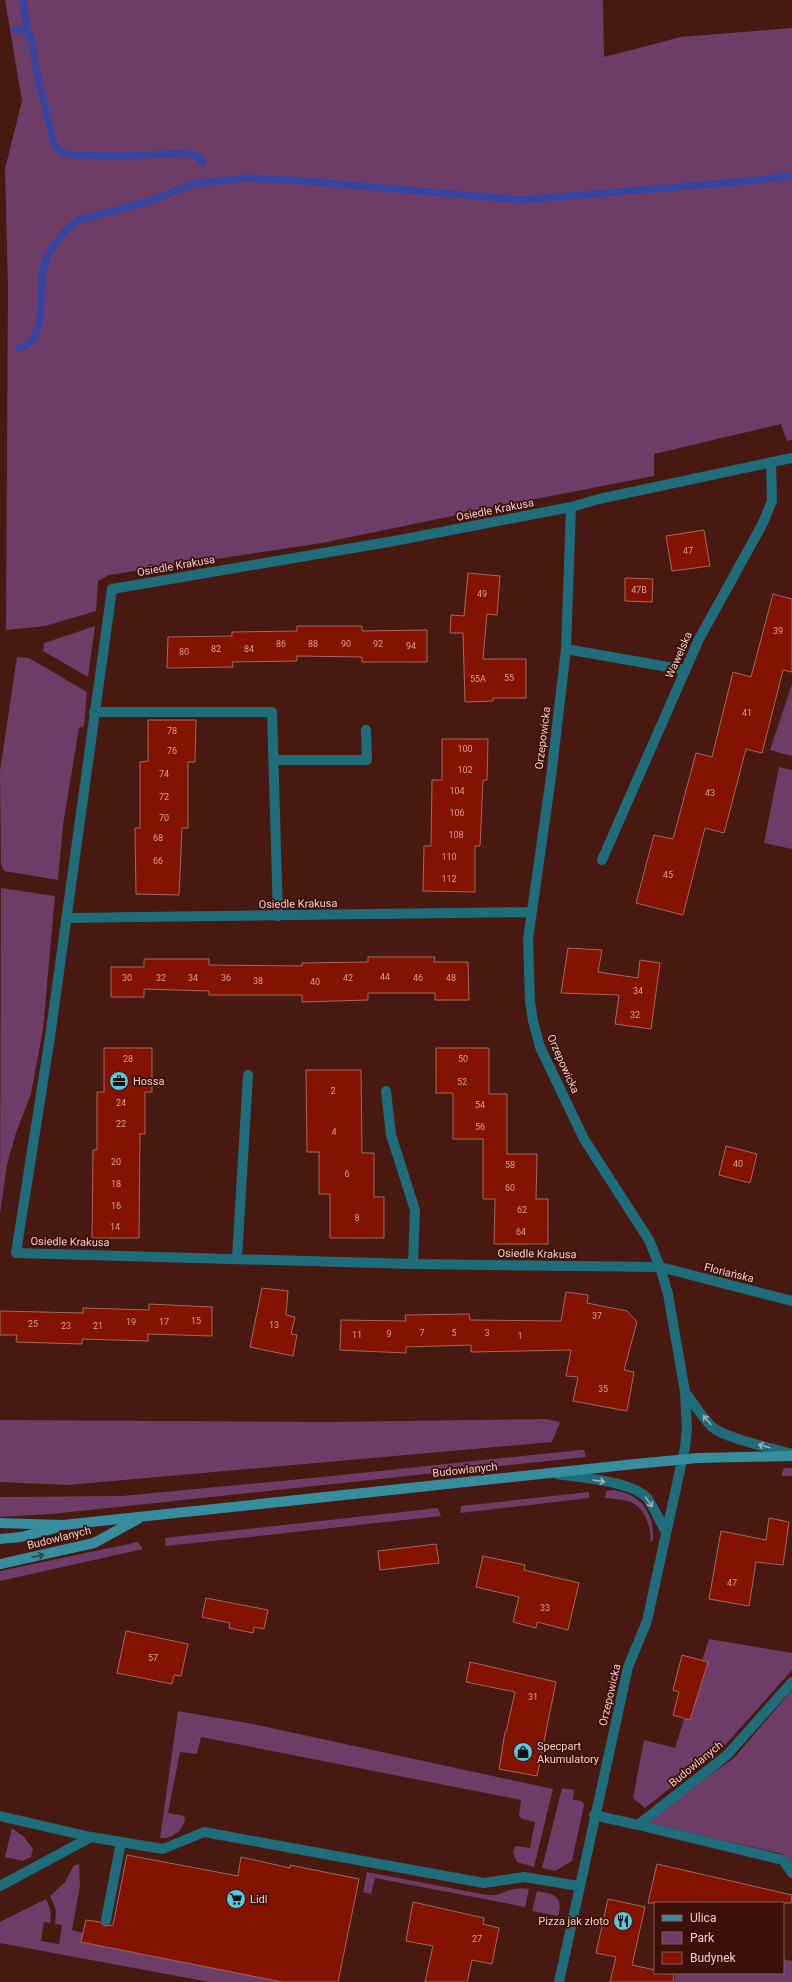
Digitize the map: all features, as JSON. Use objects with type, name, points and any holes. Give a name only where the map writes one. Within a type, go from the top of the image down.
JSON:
[{"type":"street","points":[[685,670],[566,649],[571,507],[599,499],[792,458]]},
{"type":"street","name":"Wawelska","points":[[602,860],[699,639],[762,524],[772,501],[771,462]]},
{"type":"street","name":"Osiedle Krakusa","points":[[571,507],[386,543],[112,589],[50,1037],[16,1253],[413,1264],[660,1268]]},
{"type":"street","name":"Orzepowicka","points":[[559,1982],[594,1815],[628,1667],[647,1621],[682,1460],[687,1428],[685,1392],[669,1301],[660,1268],[649,1240],[584,1139],[540,1047],[533,1021],[530,1000],[528,939],[551,777],[566,649]]},
{"type":"street","points":[[94,712],[272,712],[278,916]]},
{"type":"street","points":[[273,760],[367,760],[366,730]]},
{"type":"street","name":"Osiedle Krakusa","points":[[66,918],[531,912]]},
{"type":"street","points":[[237,1258],[248,1075]]},
{"type":"street","points":[[386,1091],[391,1135],[415,1210],[413,1264]]},
{"type":"street","name":"Floriańska","points":[[660,1268],[792,1301]]},
{"type":"street","name":"Orzepowicka","points":[[685,1392],[716,1430],[732,1437],[792,1455]]},
{"type":"street","name":"Budowlanych","points":[[0,1523],[64,1526],[682,1460],[792,1455]]},
{"type":"street","points":[[551,1473],[624,1485],[636,1489],[648,1500],[666,1532]]},
{"type":"street","name":"Budowlanych","points":[[0,1564],[94,1543],[142,1517]]},
{"type":"street","points":[[0,1539],[21,1537],[64,1526]]},
{"type":"street","name":"Budowlanych","points":[[638,1824],[727,1755],[792,1682]]},
{"type":"street","points":[[594,1815],[638,1824],[782,1860],[792,1873]]},
{"type":"street","points":[[0,1816],[91,1837],[163,1849],[202,1833],[210,1833],[484,1883],[524,1877],[579,1886]]},
{"type":"street","points":[[0,1886],[91,1837]]},
{"type":"street","points":[[106,1920],[121,1842]]},
{"type":"green space","points":[[5,0],[603,0],[604,57],[681,37],[792,28],[792,440],[787,441],[781,424],[654,454],[654,476],[322,543],[109,575],[98,581],[96,611],[45,626],[6,630],[8,287],[5,169],[22,101]]},
{"type":"green space","points":[[95,626],[88,677],[43,651],[44,643]]},
{"type":"green space","points":[[17,657],[29,658],[87,692],[84,726],[79,728],[63,825],[58,880],[4,871],[1,864],[0,771]]},
{"type":"green space","points":[[792,684],[792,756],[770,750]]},
{"type":"green space","points":[[779,767],[792,770],[792,849],[764,843]]},
{"type":"green space","points":[[1,888],[55,896],[43,1029],[31,1094],[16,1133],[7,1164],[0,1214]]},
{"type":"green space","points":[[546,1419],[560,1422],[552,1442],[68,1485],[0,1482],[0,1420],[325,1422]]},
{"type":"green space","points":[[584,1450],[586,1457],[52,1514],[0,1517],[0,1497],[122,1496]]},
{"type":"green space","points":[[784,1468],[792,1468],[792,1476],[781,1476]]},
{"type":"green space","points":[[613,1490],[623,1492],[631,1496],[644,1506],[651,1521],[653,1540],[650,1542],[649,1526],[645,1515],[638,1506],[619,1499],[605,1498],[606,1491]]},
{"type":"green space","points":[[589,1492],[589,1498],[460,1513],[461,1506]]},
{"type":"green space","points":[[438,1508],[441,1516],[166,1546],[165,1538]]},
{"type":"green space","points":[[138,1542],[143,1549],[0,1581],[0,1571]]},
{"type":"green space","points":[[709,1639],[792,1653],[792,1670],[726,1744],[645,1808],[633,1798],[644,1740],[675,1748]]},
{"type":"green space","points":[[792,1690],[792,1866],[783,1854],[643,1822],[734,1758]]},
{"type":"green space","points":[[178,1711],[253,1724],[553,1789],[534,1867],[517,1862],[513,1853],[515,1846],[530,1848],[535,1822],[522,1819],[519,1816],[521,1800],[201,1737],[197,1754],[180,1752],[168,1813],[184,1816],[184,1824],[176,1834],[169,1837],[160,1838]]},
{"type":"green space","points":[[562,1788],[574,1790],[573,1800],[582,1801],[584,1805],[572,1861],[555,1871],[542,1868]]},
{"type":"green space","points":[[12,1828],[24,1837],[33,1849],[31,1857],[23,1861],[5,1857]]},
{"type":"green space","points":[[79,1864],[80,1886],[72,1930],[83,1933],[81,1942],[282,1982],[209,1982],[0,1943],[0,1922],[46,1899],[49,1905],[51,1919],[50,1923],[44,1922],[41,1941],[59,1944],[62,1925],[55,1924],[56,1910],[50,1896],[65,1882],[74,1865]]},
{"type":"green space","points":[[367,1872],[487,1895],[522,1888],[529,1889],[525,1907],[375,1878],[371,1894],[363,1892]]},
{"type":"green space","points":[[537,1891],[548,1893],[556,1897],[560,1904],[558,1916],[532,1911]]},
{"type":"green space","points":[[784,1959],[792,1961],[792,1982],[674,1982],[676,1974],[784,1974]]},
{"type":"building","points":[[704,530],[710,566],[672,571],[666,536]]},
{"type":"building","points":[[468,573],[500,576],[497,615],[487,614],[483,659],[526,659],[526,698],[493,698],[493,701],[465,702],[463,633],[450,633],[451,615],[464,616]]},
{"type":"building","points":[[625,578],[653,579],[652,602],[625,601]]},
{"type":"building","points":[[773,594],[792,599],[792,672],[783,670],[762,753],[746,749],[724,833],[705,828],[683,915],[636,903],[654,835],[673,839],[696,753],[712,757],[733,672],[751,677]]},
{"type":"building","points":[[297,626],[362,626],[362,631],[427,630],[427,662],[362,662],[362,657],[297,656],[297,661],[232,662],[233,667],[167,668],[168,637],[232,636],[232,632],[297,631]]},
{"type":"building","points":[[148,720],[196,720],[195,762],[188,762],[188,828],[182,828],[179,895],[136,894],[135,828],[140,828],[140,762],[148,761]]},
{"type":"building","points":[[442,739],[488,739],[487,780],[483,780],[480,846],[475,846],[475,892],[423,891],[424,846],[431,846],[432,780],[442,780]]},
{"type":"building","points":[[568,948],[602,950],[598,972],[638,978],[640,960],[660,963],[651,1029],[615,1024],[619,995],[561,993]]},
{"type":"building","points":[[368,957],[435,957],[434,962],[468,962],[469,1000],[435,1000],[435,993],[368,993],[368,1000],[302,1002],[302,995],[209,995],[209,991],[144,989],[144,997],[111,997],[111,967],[144,967],[144,959],[209,959],[209,965],[302,966],[302,963],[368,962]]},
{"type":"building","points":[[104,1048],[152,1048],[152,1092],[145,1092],[145,1134],[140,1134],[139,1238],[92,1238],[93,1150],[97,1150],[97,1092],[104,1092]]},
{"type":"building","points":[[436,1048],[489,1048],[489,1094],[507,1094],[507,1154],[537,1154],[536,1199],[548,1199],[548,1244],[494,1244],[495,1199],[483,1199],[483,1139],[453,1139],[453,1093],[436,1093]]},
{"type":"building","points":[[306,1070],[361,1070],[362,1153],[374,1153],[374,1197],[384,1197],[384,1238],[330,1238],[330,1194],[319,1194],[319,1152],[307,1152]]},
{"type":"building","points":[[726,1146],[757,1154],[750,1183],[719,1175]]},
{"type":"building","points":[[262,1288],[288,1291],[286,1315],[295,1317],[291,1334],[297,1335],[293,1356],[250,1347]]},
{"type":"building","points":[[566,1292],[588,1295],[587,1303],[627,1311],[637,1322],[624,1370],[634,1372],[627,1411],[573,1401],[578,1377],[566,1376],[571,1350],[471,1352],[471,1345],[406,1347],[406,1353],[340,1350],[341,1320],[406,1321],[405,1315],[469,1314],[470,1320],[561,1321]]},
{"type":"building","points":[[149,1304],[212,1307],[212,1336],[148,1334],[148,1341],[82,1339],[82,1344],[16,1342],[17,1335],[0,1335],[0,1311],[83,1313],[83,1308],[149,1310]]},
{"type":"building","points":[[769,1518],[789,1522],[783,1565],[756,1562],[749,1606],[709,1599],[721,1531],[766,1540]]},
{"type":"building","points":[[436,1544],[439,1563],[380,1570],[378,1551]]},
{"type":"building","points":[[483,1556],[525,1565],[524,1570],[579,1583],[568,1630],[537,1622],[536,1628],[513,1622],[519,1597],[476,1587]]},
{"type":"building","points":[[206,1598],[268,1610],[264,1629],[254,1627],[253,1633],[229,1628],[230,1623],[202,1617]]},
{"type":"building","points":[[126,1631],[188,1644],[181,1676],[174,1675],[172,1684],[117,1673]]},
{"type":"building","points":[[682,1655],[708,1662],[690,1720],[673,1715],[679,1692],[673,1690]]},
{"type":"building","points":[[470,1662],[556,1682],[537,1776],[499,1769],[505,1732],[515,1692],[466,1682]]},
{"type":"building","name":"Lidl","points":[[127,1855],[238,1876],[241,1857],[290,1868],[290,1865],[359,1879],[338,1982],[282,1982],[81,1942],[86,1920],[100,1922],[105,1926],[113,1925]]},
{"type":"building","points":[[657,1864],[792,1895],[791,1903],[648,1903]]},
{"type":"building","name":"Pizza jak złoto","points":[[608,1899],[645,1907],[632,1965],[654,1970],[654,1974],[674,1974],[673,1982],[610,1982],[616,1957],[596,1953]]},
{"type":"building","points":[[413,1902],[484,1918],[483,1924],[499,1928],[492,1964],[472,1960],[467,1982],[425,1982],[433,1946],[406,1941]]},
{"type":"waterway","points":[[23,0],[27,29],[31,38],[38,79],[54,144],[62,153],[72,155],[124,156],[187,153],[199,157],[203,163]]},
{"type":"waterway","points":[[15,30],[27,29]]},
{"type":"waterway","points":[[19,348],[29,344],[35,336],[39,326],[43,269],[52,249],[68,229],[79,220],[147,202],[193,184],[243,178],[292,180],[522,200],[792,176]]},
{"type":"place","name":"Hossa","points":[[119,1081]]},
{"type":"place","name":"Specpart Akumulatory","points":[[523,1752]]},
{"type":"place","name":"Lidl","points":[[236,1899]]},
{"type":"place","name":"Pizza jak złoto","points":[[623,1921]]}]
